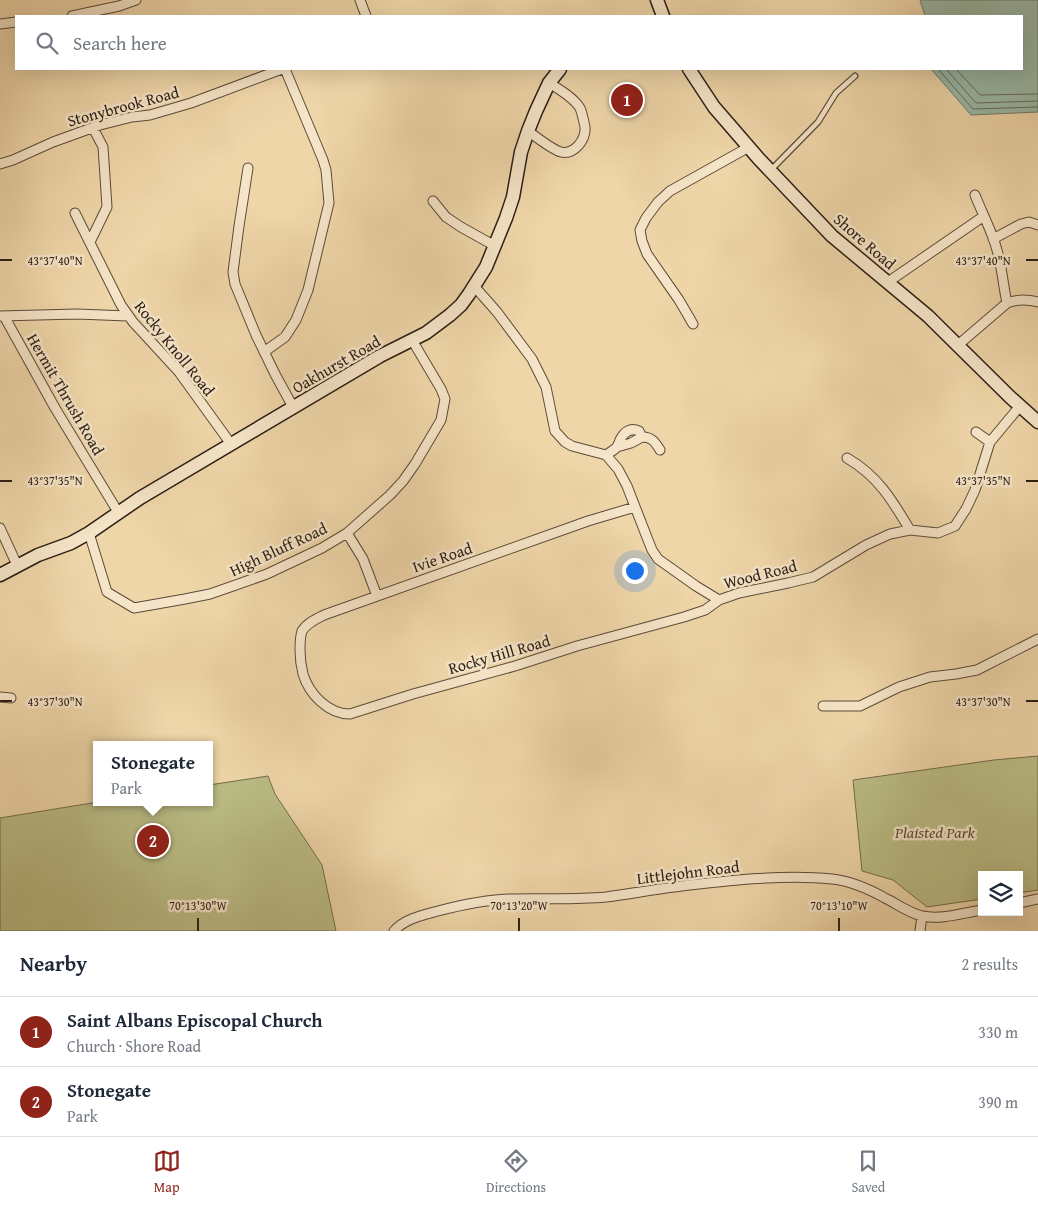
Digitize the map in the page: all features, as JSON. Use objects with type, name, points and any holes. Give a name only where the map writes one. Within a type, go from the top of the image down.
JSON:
[{"type":"street","points":[[77,15],[119,6],[136,0]]},
{"type":"street","points":[[360,0],[366,15]]},
{"type":"street","points":[[657,0],[663,15]]},
{"type":"street","points":[[0,24],[15,22]]},
{"type":"street","name":"Stonybrook Road","points":[[0,164],[52,142],[93,128],[191,103],[280,70]]},
{"type":"street","points":[[264,352],[285,337],[300,310],[308,290],[329,203],[326,170],[323,160],[283,70]]},
{"type":"street","name":"Oakhurst Road","points":[[0,575],[38,555],[71,543],[89,533],[140,498],[380,356],[426,333],[450,315],[461,305],[486,267],[513,197],[521,152],[528,131],[549,83],[559,70]]},
{"type":"street","name":"Shore Road","points":[[690,70],[714,107],[770,171],[832,236],[928,316],[1020,406],[1037,419]]},
{"type":"street","points":[[528,131],[559,152],[568,153],[576,148],[582,140],[585,128],[579,107],[566,93],[549,83]]},
{"type":"street","points":[[90,242],[107,207],[103,147],[93,128]]},
{"type":"street","points":[[693,324],[647,254],[640,230],[658,202],[670,191],[749,147]]},
{"type":"street","points":[[248,168],[233,272],[235,284],[264,352],[293,407]]},
{"type":"street","points":[[975,196],[997,248],[1007,303]]},
{"type":"street","points":[[433,201],[446,217],[495,246]]},
{"type":"street","name":"Rocky Knoll Road","points":[[75,213],[128,316],[179,372],[231,444]]},
{"type":"street","points":[[888,282],[984,216]]},
{"type":"street","points":[[993,238],[1022,224],[1029,222],[1038,225]]},
{"type":"street","points":[[474,286],[497,312],[532,359],[546,387],[555,431],[565,442],[572,446],[606,455],[617,447],[625,433],[634,429],[639,431],[642,437],[654,440],[660,450]]},
{"type":"street","points":[[958,344],[1007,303],[1024,300],[1038,302]]},
{"type":"street","points":[[2,316],[77,314],[128,316]]},
{"type":"street","name":"Hermit Thrush Road","points":[[2,316],[118,512]]},
{"type":"street","name":"High Bluff Road","points":[[89,533],[107,592],[134,608],[185,600],[229,588],[267,574],[322,548],[347,533],[390,495],[415,464],[441,420],[445,399],[412,340]]},
{"type":"street","name":"Wood Road","points":[[606,455],[618,469],[627,486],[652,550],[658,558],[696,586],[719,600],[739,593],[813,577],[882,537],[910,530],[938,533],[955,526],[975,490],[990,442],[1020,406]]},
{"type":"street","points":[[976,432],[990,442]]},
{"type":"street","points":[[846,458],[875,478],[893,501],[910,530]]},
{"type":"street","name":"Ivie Road","points":[[302,672],[302,631],[311,622],[324,615],[588,521],[635,507]]},
{"type":"street","points":[[0,528],[18,565]]},
{"type":"street","points":[[347,533],[363,558],[378,596]]},
{"type":"street","name":"Rocky Hill Road","points":[[302,672],[309,687],[324,704],[334,711],[350,714],[577,646],[684,617],[705,610],[719,600]]},
{"type":"street","points":[[823,706],[860,706],[899,687],[930,677],[977,670],[1038,639]]},
{"type":"street","points":[[0,697],[12,698]]},
{"type":"street","name":"Littlejohn Road","points":[[394,930],[406,922],[423,915],[473,904],[506,900],[608,896],[674,887],[792,878],[834,879],[860,886],[906,910],[922,916],[937,918],[978,911]]},
{"type":"street","points":[[1023,902],[1038,899]]},
{"type":"street","points":[[920,931],[922,916]]},
{"type":"lane","points":[[770,171],[818,122],[836,93],[855,76]]},
{"type":"green space","name":"Plaisted Park","points":[[1038,756],[1038,890],[1023,892],[1023,871],[978,871],[978,900],[927,907],[893,880],[862,871],[853,780],[994,760]]},
{"type":"green space","points":[[268,776],[275,794],[322,865],[336,931],[0,931],[0,818],[93,803],[93,806],[213,806],[213,784]]},
{"type":"water","points":[[920,0],[1038,0],[1038,112],[971,115],[932,70],[1023,70],[1023,15],[925,15]]},
{"type":"place","name":"Saint Albans Episcopal Church","points":[[627,100]]},
{"type":"place","name":"Stonegate","points":[[153,841]]}]
